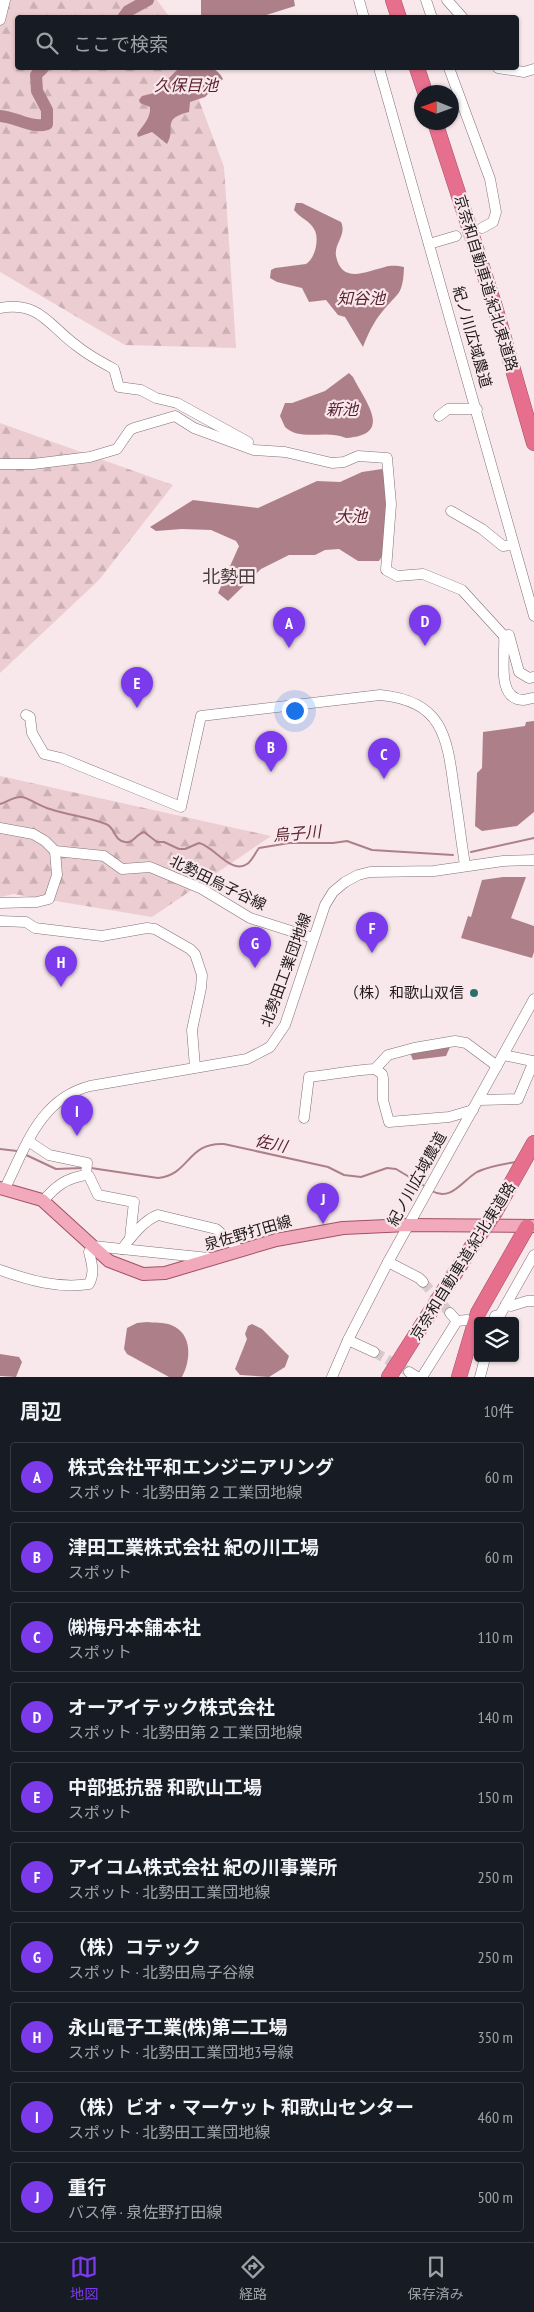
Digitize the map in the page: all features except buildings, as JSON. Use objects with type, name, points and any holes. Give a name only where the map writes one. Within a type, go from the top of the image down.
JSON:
[{"type":"highway","points":[[393,0],[398,15]]},
{"type":"highway","points":[[418,70],[423,85]]},
{"type":"highway","name":"京奈和自動車道;紀北東道路","points":[[438,130],[492,298],[534,444]]},
{"type":"highway","name":"京奈和自動車道;紀北東道路","points":[[389,1377],[495,1212],[533,1144]]},
{"type":"highway","points":[[495,1317],[530,1226]]},
{"type":"highway","points":[[459,1377],[478,1313],[530,1226]]},
{"type":"highway","points":[[379,1377],[405,1344],[466,1256]]},
{"type":"highway","points":[[407,1375],[426,1320]]},
{"type":"highway","points":[[468,1377],[474,1356]]},
{"type":"main road","name":"泉佐野打田線","points":[[2,1188],[25,1193],[43,1201],[109,1260],[143,1274],[164,1273],[276,1240],[318,1232],[408,1225],[530,1226]]},
{"type":"street","points":[[0,20],[5,0]]},
{"type":"street","points":[[359,0],[363,15]]},
{"type":"street","points":[[426,0],[431,15]]},
{"type":"street","points":[[447,0],[460,15]]},
{"type":"street","points":[[511,70],[524,72],[534,69]]},
{"type":"street","name":"紀ノ川広域農道","points":[[380,70],[534,616]]},
{"type":"street","points":[[450,70],[490,179],[496,212],[493,222],[482,228]]},
{"type":"street","points":[[429,244],[456,236]]},
{"type":"street","points":[[0,308],[30,309],[48,320],[77,346],[114,368],[119,387],[141,390],[156,398],[177,403],[264,451]]},
{"type":"street","points":[[439,416],[448,409],[477,409]]},
{"type":"street","points":[[0,464],[33,464],[90,457],[117,449],[130,430],[134,428],[175,416],[194,428],[254,450],[285,452],[332,463],[344,462],[358,456],[387,458],[392,504],[386,570],[397,576],[423,574],[462,590],[504,636],[509,636],[519,672],[529,678],[534,677]]},
{"type":"street","points":[[451,511],[482,529],[503,546],[513,545]]},
{"type":"street","points":[[504,636],[503,678],[506,689],[513,697],[519,700],[534,698]]},
{"type":"street","points":[[26,715],[30,717],[32,733],[44,754],[61,758],[181,807],[201,716],[380,695],[400,697],[417,704],[432,716],[448,746],[465,866]]},
{"type":"street","points":[[0,828],[33,834],[45,841],[55,851],[56,875],[49,899],[37,902],[0,903]]},
{"type":"street","name":"北勢田烏子谷線","points":[[55,851],[104,856],[122,869],[150,867],[202,889],[250,918],[313,938]]},
{"type":"street","name":"北勢田工業団地線","points":[[2,1188],[48,1109],[68,1094],[90,1086],[247,1059],[258,1054],[274,1042],[285,1025],[324,905],[333,892],[358,875],[370,872],[434,871],[465,866],[534,860]]},
{"type":"street","points":[[0,921],[26,922],[35,928],[102,936],[147,928],[155,929],[190,949],[195,954],[202,975],[192,1030],[195,1067]]},
{"type":"street","name":"紀ノ川広域農道","points":[[332,1377],[348,1340],[388,1262],[534,999]]},
{"type":"street","points":[[374,1069],[388,1055],[414,1048],[455,1041],[466,1043],[497,1066]]},
{"type":"street","points":[[479,1100],[518,1099],[533,1061],[504,1055]]},
{"type":"street","points":[[304,1118],[309,1077],[337,1074],[347,1070],[374,1069],[382,1074],[383,1100],[389,1122],[450,1117],[474,1110]]},
{"type":"street","points":[[26,1144],[62,1159],[83,1161],[98,1195],[134,1202],[130,1238]]},
{"type":"street","points":[[43,1201],[59,1183],[86,1171]]},
{"type":"street","points":[[122,1249],[130,1238],[153,1217],[163,1215],[216,1228],[241,1251]]},
{"type":"street","points":[[0,1270],[23,1278],[75,1286],[89,1284],[93,1277],[94,1268],[89,1252],[93,1246],[216,1259]]},
{"type":"street","points":[[496,1317],[506,1304],[534,1255]]},
{"type":"street","points":[[388,1262],[423,1282]]},
{"type":"street","points":[[506,1304],[511,1306],[534,1301]]},
{"type":"street","points":[[422,1377],[458,1318]]},
{"type":"street","points":[[348,1340],[374,1352]]},
{"type":"street","points":[[480,1377],[484,1362]]},
{"type":"green space","points":[[5,0],[157,0],[168,15],[15,15],[15,70],[188,70],[224,167],[236,348],[125,345],[0,272],[0,15]]},
{"type":"green space","points":[[0,423],[173,485],[99,580],[0,673]]},
{"type":"green space","points":[[0,776],[271,836],[152,917],[14,894],[0,897]]},
{"type":"water","points":[[201,0],[294,0],[295,6],[266,15],[201,15]]},
{"type":"water","name":"久保目池","points":[[177,70],[215,70],[223,79],[205,97],[190,102],[189,112],[180,115],[172,121],[170,138],[167,144],[152,132],[138,137],[137,134],[150,111],[150,107],[140,103],[139,100],[142,96],[154,93]]},
{"type":"water","name":"知谷池","points":[[296,203],[302,203],[341,222],[342,235],[337,247],[336,256],[339,265],[344,271],[356,274],[390,266],[404,267],[399,293],[376,320],[363,347],[345,317],[338,315],[326,300],[309,302],[302,288],[277,282],[270,278],[271,270],[306,264],[314,253],[316,233],[310,224],[294,210]]},
{"type":"water","name":"新池","points":[[349,373],[369,407],[373,424],[369,431],[361,436],[346,438],[330,435],[298,434],[285,427],[280,416],[285,403],[292,403],[325,391]]},
{"type":"water","name":"大池","points":[[382,469],[386,488],[388,516],[386,543],[379,561],[358,561],[339,549],[325,550],[315,555],[289,555],[261,569],[228,601],[218,593],[239,546],[236,541],[211,530],[182,529],[156,531],[150,527],[193,500],[258,508],[317,481],[340,482],[362,472]]},
{"type":"water","points":[[534,721],[534,812],[517,826],[482,831],[475,826],[477,773],[482,768],[483,732],[525,726],[526,722]]},
{"type":"water","points":[[503,877],[526,877],[511,918],[534,926],[534,952],[532,958],[461,938],[468,916],[471,917],[482,880]]},
{"type":"water","points":[[450,1047],[446,1056],[413,1060],[410,1053]]},
{"type":"water","points":[[137,1323],[168,1324],[183,1334],[187,1341],[188,1356],[182,1377],[169,1377],[127,1354],[124,1349],[127,1328]]},
{"type":"water","points":[[252,1324],[262,1329],[289,1356],[285,1367],[269,1377],[240,1375],[235,1369],[247,1339],[245,1334],[248,1326]]},
{"type":"water","points":[[0,1354],[19,1357],[22,1362],[16,1377],[0,1376]]},
{"type":"waterway","points":[[125,15],[128,11],[148,0]]},
{"type":"waterway","points":[[0,116],[30,124],[47,124],[47,110],[37,91],[36,75],[41,70]]},
{"type":"waterway","name":"烏子川","points":[[0,804],[16,797],[22,797],[46,808],[106,824],[121,841],[125,842],[130,842],[144,832],[157,842],[164,842],[179,849],[185,849],[199,843],[205,845],[235,866],[247,864],[259,848],[289,843],[333,843],[347,841],[372,850],[453,855]]},
{"type":"waterway","name":"烏子川","points":[[471,852],[534,838]]},
{"type":"waterway","name":"佐川","points":[[91,1168],[158,1178],[169,1176],[177,1171],[195,1153],[203,1148],[224,1144],[328,1167],[344,1175],[361,1177],[387,1168],[396,1169],[426,1187]]},
{"type":"waterway","name":"佐川","points":[[0,1149],[17,1151]]},
{"type":"waterway","name":"佐川","points":[[24,1154],[56,1169],[83,1168]]},
{"type":"waterway","name":"佐川","points":[[432,1191],[439,1194],[451,1192],[477,1172],[516,1162]]},
{"type":"tunnel","points":[[423,1282],[450,1313]]},
{"type":"tunnel","points":[[374,1352],[409,1372]]},
{"type":"place","name":"オーアイテック株式会社","points":[[425,646]]},
{"type":"place","name":"株式会社平和エンジニアリング","points":[[289,648]]},
{"type":"place","name":"中部抵抗器 和歌山工場","points":[[137,708]]},
{"type":"place","name":"津田工業株式会社 紀の川工場","points":[[271,772]]},
{"type":"place","name":"㈱梅丹本舗本社","points":[[384,779]]},
{"type":"place","name":"アイコム株式会社 紀の川事業所","points":[[372,953]]},
{"type":"place","name":"（株）コテック","points":[[255,968]]},
{"type":"place","name":"永山電子工業(株)第二工場","points":[[61,987]]},
{"type":"place","name":"（株）和歌山双信","points":[[474,993]]},
{"type":"place","name":"（株）ビオ・マーケット 和歌山センター","points":[[77,1136]]},
{"type":"place","name":"重行","points":[[323,1224]]},
{"type":"district","name":"北勢田","points":[[229,577]]}]
